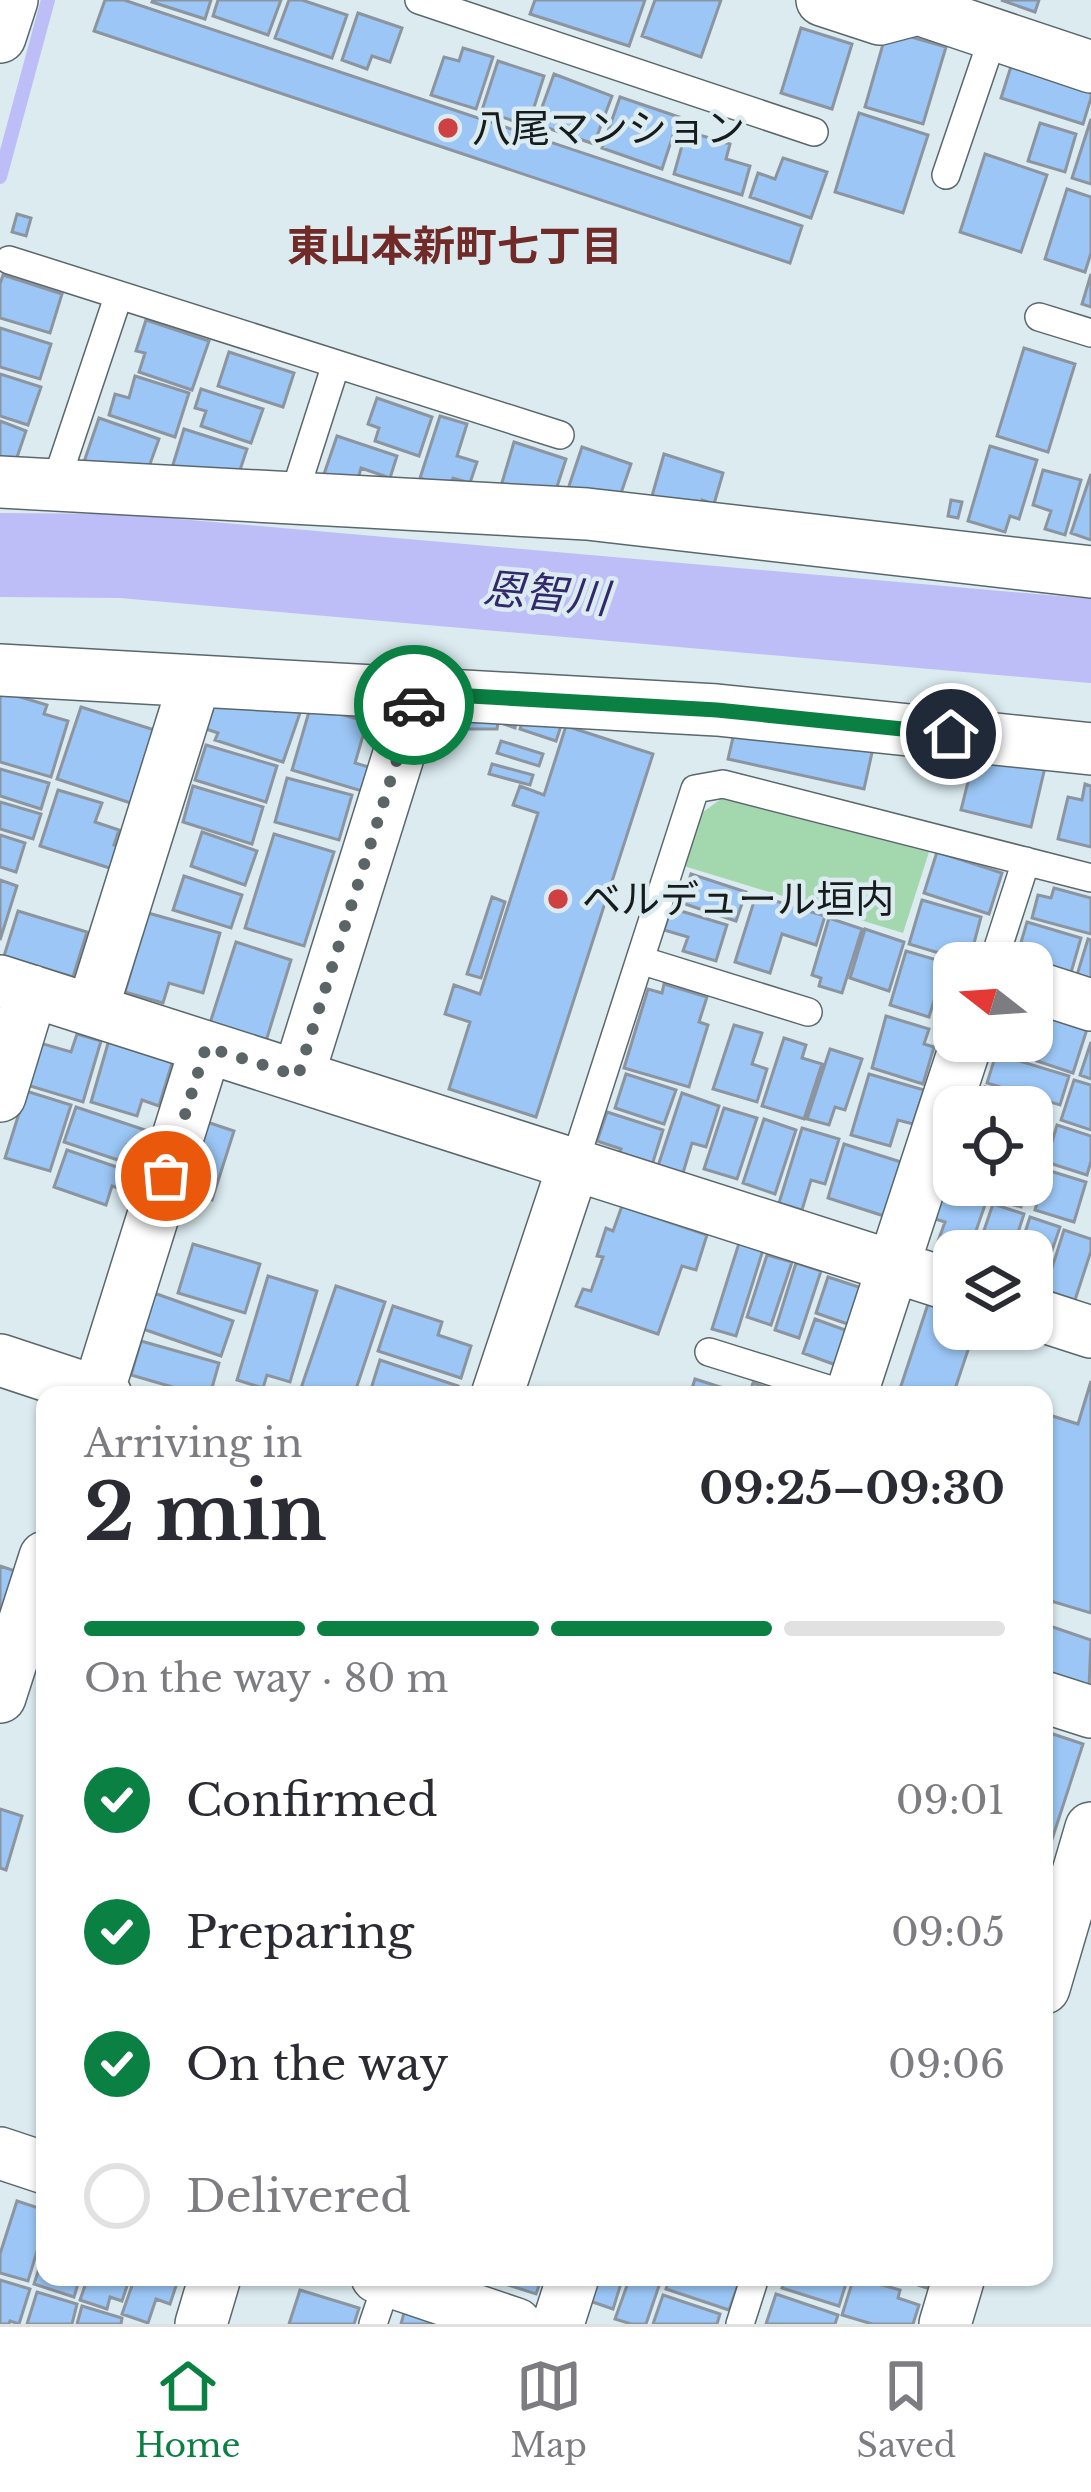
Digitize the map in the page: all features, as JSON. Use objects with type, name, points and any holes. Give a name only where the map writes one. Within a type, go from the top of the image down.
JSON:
[{"type":"street","points":[[0,37],[12,0]]},
{"type":"street","points":[[822,0],[880,19],[918,9],[1091,67]]},
{"type":"street","points":[[0,482],[587,514],[1091,572]]},
{"type":"street","points":[[0,670],[717,710],[1091,749]]},
{"type":"street","points":[[92,1010],[195,681]]},
{"type":"street","points":[[298,1076],[418,693]]},
{"type":"street","points":[[0,1096],[16,986],[933,1279]]},
{"type":"street","points":[[1053,993],[1091,1005]]},
{"type":"street","points":[[103,1386],[206,1047]]},
{"type":"street","points":[[852,1386],[960,1062]]},
{"type":"street","points":[[500,1386],[574,1164]]},
{"type":"street","points":[[1053,1319],[1091,1332]]},
{"type":"street","points":[[0,1360],[77,1386]]},
{"type":"street","points":[[4,1674],[36,1583]]},
{"type":"street","points":[[1053,1700],[1091,1712]]},
{"type":"street","points":[[1053,1957],[1091,1828]]},
{"type":"street","points":[[0,2153],[36,2165]]},
{"type":"street","points":[[201,2324],[212,2286]]},
{"type":"street","points":[[558,2324],[570,2286]]},
{"type":"street","points":[[945,2324],[956,2286]]},
{"type":"street","points":[[382,2290],[516,2324]]},
{"type":"lane","points":[[419,0],[814,132]]},
{"type":"lane","points":[[946,175],[994,34]]},
{"type":"lane","points":[[9,260],[560,435]]},
{"type":"lane","points":[[55,485],[118,297]]},
{"type":"lane","points":[[1039,317],[1091,333]]},
{"type":"lane","points":[[292,498],[336,364]]},
{"type":"lane","points":[[574,1164],[695,789],[723,784],[1091,878]]},
{"type":"lane","points":[[1000,942],[1026,861]]},
{"type":"lane","points":[[640,960],[808,1012]]},
{"type":"lane","points":[[710,1352],[820,1386]]},
{"type":"lane","points":[[740,2324],[752,2286]]},
{"type":"green space","points":[[721,799],[929,852],[903,933],[684,866],[703,812]]},
{"type":"building","name":"八尾マンション","points":[[105,0],[124,0],[802,226],[790,263],[94,31]]},
{"type":"building","points":[[153,0],[211,0],[205,19]]},
{"type":"building","points":[[218,0],[281,0],[268,35],[213,16]]},
{"type":"building","points":[[289,0],[347,15],[332,58],[275,38]]},
{"type":"building","points":[[535,0],[645,0],[629,46],[530,14]]},
{"type":"building","points":[[655,0],[721,0],[701,57],[642,36]]},
{"type":"building","points":[[1001,0],[1039,0],[1035,12]]},
{"type":"building","points":[[358,13],[402,28],[390,62],[372,56],[367,69],[342,60]]},
{"type":"building","points":[[801,28],[852,44],[832,109],[781,93]]},
{"type":"building","points":[[887,30],[946,47],[923,124],[865,107]]},
{"type":"building","points":[[463,48],[493,57],[476,109],[431,95],[444,57],[459,61]]},
{"type":"building","points":[[1013,60],[1091,84],[1083,124],[1001,98]]},
{"type":"building","points":[[498,61],[544,76],[528,126],[482,110]]},
{"type":"building","points":[[554,74],[612,96],[594,144],[536,124]]},
{"type":"building","points":[[620,97],[679,117],[662,169],[602,148]]},
{"type":"building","points":[[859,113],[928,135],[903,213],[835,192]]},
{"type":"building","points":[[1091,119],[1091,184],[1072,178]]},
{"type":"building","points":[[1040,123],[1076,134],[1065,172],[1028,161]]},
{"type":"building","points":[[686,131],[730,144],[726,159],[750,166],[742,195],[674,174]]},
{"type":"building","points":[[985,154],[1047,175],[1021,252],[960,232]]},
{"type":"building","points":[[783,158],[827,172],[811,218],[750,197],[758,173],[775,179]]},
{"type":"building","points":[[1067,189],[1091,197],[1091,253],[1085,272],[1045,259]]},
{"type":"building","points":[[17,214],[31,218],[26,236],[12,232]]},
{"type":"building","points":[[1091,274],[1091,307],[1082,304]]},
{"type":"building","points":[[3,275],[62,294],[50,333],[0,318]]},
{"type":"building","points":[[146,320],[209,341],[192,390],[139,372],[145,353],[136,351]]},
{"type":"building","points":[[0,328],[51,344],[40,379],[0,367]]},
{"type":"building","points":[[1024,348],[1075,364],[1048,452],[997,436]]},
{"type":"building","points":[[229,352],[294,373],[283,407],[218,386]]},
{"type":"building","points":[[0,374],[41,387],[28,425],[0,416]]},
{"type":"building","points":[[135,376],[189,393],[175,437],[109,415],[115,394],[129,398]]},
{"type":"building","points":[[201,389],[263,409],[251,443],[201,426],[206,411],[195,408]]},
{"type":"building","points":[[377,398],[432,417],[419,456],[375,441],[379,428],[368,424]]},
{"type":"building","points":[[440,416],[467,424],[457,456],[477,462],[470,483],[453,478],[450,488],[420,478]]},
{"type":"building","points":[[99,418],[159,439],[146,475],[84,462]]},
{"type":"building","points":[[0,421],[26,431],[14,466],[0,461]]},
{"type":"building","points":[[184,429],[247,449],[237,479],[171,471]]},
{"type":"building","points":[[337,436],[397,456],[390,478],[361,468],[355,490],[322,480]]},
{"type":"building","points":[[514,442],[566,459],[552,502],[501,486]]},
{"type":"building","points":[[990,446],[1037,460],[1019,519],[1010,516],[1005,532],[968,521]]},
{"type":"building","points":[[582,447],[631,464],[620,496],[568,489]]},
{"type":"building","points":[[664,454],[723,473],[714,504],[702,500],[700,508],[650,503]]},
{"type":"building","points":[[1043,470],[1081,480],[1065,535],[1045,529],[1051,511],[1033,505]]},
{"type":"building","points":[[1091,474],[1091,540],[1071,533]]},
{"type":"building","points":[[951,500],[962,502],[958,518],[948,516]]},
{"type":"building","points":[[0,691],[47,705],[44,714],[68,721],[51,777],[0,762]]},
{"type":"building","points":[[216,698],[300,713],[283,762],[215,740],[218,733],[206,729]]},
{"type":"building","points":[[311,705],[367,722],[355,763],[372,768],[365,792],[292,770]]},
{"type":"building","points":[[81,707],[161,732],[137,805],[57,779]]},
{"type":"building","points":[[448,708],[518,714],[515,728],[498,722],[497,729],[449,729]]},
{"type":"building","points":[[525,713],[561,726],[556,741],[520,729]]},
{"type":"building","name":"ベルデュール垣内","points":[[566,726],[653,754],[536,1117],[449,1089],[470,1022],[445,1014],[454,985],[480,994],[538,813],[513,805],[520,786],[544,795]]},
{"type":"building","points":[[735,729],[873,748],[864,789],[728,759]]},
{"type":"building","points":[[501,741],[543,754],[539,766],[497,753]]},
{"type":"building","points":[[206,745],[277,766],[266,802],[195,780]]},
{"type":"building","points":[[976,750],[1045,767],[1031,827],[961,810]]},
{"type":"building","points":[[492,764],[533,775],[530,785],[489,774]]},
{"type":"building","points":[[0,769],[49,783],[41,809],[0,796]]},
{"type":"building","points":[[287,778],[352,795],[339,840],[275,822]]},
{"type":"building","points":[[1085,784],[1091,786],[1091,847],[1058,839],[1068,797],[1082,800]]},
{"type":"building","points":[[193,786],[263,807],[252,844],[183,822]]},
{"type":"building","points":[[58,790],[102,803],[95,822],[119,830],[114,845],[123,848],[116,870],[40,846]]},
{"type":"building","points":[[0,802],[41,814],[33,839],[0,829]]},
{"type":"building","points":[[202,832],[257,851],[245,885],[191,866]]},
{"type":"building","points":[[274,834],[334,852],[304,946],[245,928]]},
{"type":"building","points":[[0,835],[25,843],[16,872],[0,867]]},
{"type":"building","points":[[937,852],[1002,873],[989,914],[924,893]]},
{"type":"building","points":[[691,874],[746,892],[736,921],[682,903]]},
{"type":"building","points":[[184,876],[242,895],[231,928],[173,910]]},
{"type":"building","points":[[0,880],[17,886],[0,940]]},
{"type":"building","points":[[1054,888],[1091,898],[1091,934],[1032,918],[1038,895],[1051,898]]},
{"type":"building","points":[[756,895],[825,916],[816,945],[782,934],[770,973],[735,962]]},
{"type":"building","points":[[492,897],[505,902],[481,978],[467,974]]},
{"type":"building","points":[[922,900],[981,917],[974,942],[933,942],[933,951],[909,944]]},
{"type":"building","points":[[671,908],[727,925],[716,961],[683,951],[688,937],[664,930]]},
{"type":"building","points":[[18,911],[87,932],[73,977],[4,956]]},
{"type":"building","points":[[148,913],[220,933],[203,993],[169,983],[163,1003],[125,992]]},
{"type":"building","points":[[829,918],[862,929],[842,993],[819,986],[821,978],[812,975]]},
{"type":"building","points":[[1027,922],[1081,938],[1070,976],[1053,971],[1053,942],[1021,942]]},
{"type":"building","points":[[865,929],[904,942],[889,991],[850,978]]},
{"type":"building","points":[[1091,940],[1091,980],[1077,975]]},
{"type":"building","points":[[236,942],[291,960],[266,1041],[210,1023]]},
{"type":"building","points":[[906,951],[933,959],[929,1017],[890,1005]]},
{"type":"building","points":[[664,984],[707,997],[699,1022],[708,1025],[689,1087],[624,1068],[648,989],[662,993]]},
{"type":"building","points":[[1053,1015],[1088,1026],[1073,1073],[1040,1062],[1053,1062]]},
{"type":"building","points":[[886,1016],[929,1029],[924,1044],[933,1050],[923,1084],[872,1068]]},
{"type":"building","points":[[734,1025],[762,1033],[752,1064],[767,1069],[757,1102],[713,1089]]},
{"type":"building","points":[[77,1034],[101,1041],[83,1102],[27,1085],[40,1043],[71,1052]]},
{"type":"building","points":[[784,1038],[806,1045],[802,1058],[822,1064],[804,1119],[762,1106]]},
{"type":"building","points":[[109,1040],[173,1060],[159,1106],[142,1100],[137,1116],[91,1102]]},
{"type":"building","points":[[1091,1042],[1091,1079],[1080,1075]]},
{"type":"building","points":[[830,1049],[862,1059],[845,1110],[835,1107],[829,1125],[807,1119]]},
{"type":"building","points":[[994,1062],[1023,1062],[1069,1076],[1060,1105],[1053,1103],[1053,1086],[987,1083]]},
{"type":"building","points":[[626,1074],[676,1090],[664,1124],[615,1108]]},
{"type":"building","points":[[869,1074],[924,1090],[913,1124],[898,1120],[890,1146],[851,1135]]},
{"type":"building","points":[[1074,1080],[1091,1085],[1091,1130],[1061,1120]]},
{"type":"building","points":[[26,1091],[71,1105],[50,1171],[5,1158]]},
{"type":"building","points":[[682,1093],[719,1106],[706,1147],[692,1143],[683,1173],[658,1166]]},
{"type":"building","points":[[76,1107],[154,1133],[148,1152],[127,1145],[121,1161],[64,1142]]},
{"type":"building","points":[[724,1108],[757,1118],[737,1179],[704,1169]]},
{"type":"building","points":[[607,1112],[663,1130],[652,1165],[597,1141]]},
{"type":"building","points":[[764,1119],[796,1130],[775,1194],[743,1183]]},
{"type":"building","points":[[204,1121],[234,1131],[212,1200],[182,1191]]},
{"type":"building","points":[[1057,1125],[1091,1136],[1087,1175],[1053,1164]]},
{"type":"building","points":[[802,1128],[839,1139],[825,1184],[811,1180],[802,1210],[779,1203]]},
{"type":"building","points":[[844,1144],[901,1162],[884,1216],[828,1198]]},
{"type":"building","points":[[67,1150],[146,1177],[139,1195],[112,1186],[106,1205],[54,1187]]},
{"type":"building","points":[[1053,1172],[1086,1182],[1074,1222],[1035,1210],[1036,1206],[1053,1206]]},
{"type":"building","points":[[622,1206],[707,1235],[696,1270],[682,1266],[658,1334],[576,1306],[583,1289],[591,1291],[603,1257],[597,1256],[606,1228],[613,1231]]},
{"type":"building","points":[[936,1206],[985,1206],[976,1230],[942,1230],[945,1222],[932,1218]]},
{"type":"building","points":[[992,1206],[1024,1214],[1019,1230],[984,1230]]},
{"type":"building","points":[[1030,1217],[1060,1227],[1053,1248],[1053,1230],[1026,1230]]},
{"type":"building","points":[[1064,1230],[1091,1239],[1075,1300],[1053,1293],[1053,1265]]},
{"type":"building","points":[[739,1243],[763,1250],[736,1336],[712,1329]]},
{"type":"building","points":[[193,1244],[260,1264],[245,1313],[178,1293]]},
{"type":"building","points":[[767,1255],[792,1262],[771,1325],[747,1317]]},
{"type":"building","points":[[796,1263],[821,1271],[799,1338],[775,1330]]},
{"type":"building","points":[[268,1276],[317,1291],[290,1382],[267,1375],[264,1386],[237,1380]]},
{"type":"building","points":[[828,1277],[871,1291],[859,1328],[816,1313]]},
{"type":"building","points":[[336,1286],[385,1302],[357,1386],[302,1386]]},
{"type":"building","points":[[154,1293],[233,1321],[221,1356],[143,1329]]},
{"type":"building","points":[[929,1301],[933,1302],[933,1350],[968,1350],[956,1386],[901,1386]]},
{"type":"building","points":[[393,1306],[442,1322],[438,1335],[471,1346],[461,1378],[378,1351]]},
{"type":"building","points":[[815,1319],[856,1334],[844,1368],[803,1353]]},
{"type":"building","points":[[141,1341],[219,1363],[213,1386],[169,1386],[131,1375]]},
{"type":"building","points":[[380,1360],[458,1386],[372,1386]]},
{"type":"building","points":[[1091,1381],[1091,1613],[1053,1602],[1053,1416],[1078,1424]]},
{"type":"building","points":[[0,1566],[18,1572],[0,1625]]},
{"type":"building","points":[[1053,1627],[1091,1640],[1089,1688],[1053,1676]]},
{"type":"building","points":[[1053,1734],[1083,1744],[1053,1836]]},
{"type":"building","points":[[0,1809],[22,1816],[6,1870],[0,1868]]},
{"type":"building","points":[[17,2201],[36,2207],[36,2255],[28,2281],[0,2273],[0,2254]]},
{"type":"building","points":[[0,2280],[30,2289],[19,2324],[0,2324]]},
{"type":"building","points":[[40,2286],[77,2286],[74,2297]]},
{"type":"building","points":[[85,2286],[127,2286],[122,2301],[110,2297],[107,2309],[80,2300]]},
{"type":"building","points":[[132,2286],[176,2286],[170,2304],[156,2299],[148,2323],[122,2314]]},
{"type":"building","points":[[511,2286],[539,2286],[536,2294]]},
{"type":"building","points":[[588,2286],[620,2286],[613,2309],[584,2299]]},
{"type":"building","points":[[627,2286],[659,2286],[646,2324],[615,2319]]},
{"type":"building","points":[[667,2286],[738,2286],[729,2310]]},
{"type":"building","points":[[783,2286],[845,2286],[839,2306]]},
{"type":"building","points":[[851,2286],[886,2286],[900,2290],[898,2298],[919,2305],[913,2324],[872,2324],[842,2315]]},
{"type":"building","points":[[300,2290],[359,2308],[354,2324],[289,2324]]},
{"type":"building","points":[[37,2292],[77,2304],[72,2324],[27,2324]]},
{"type":"building","points":[[776,2294],[838,2315],[835,2324],[766,2324]]},
{"type":"building","points":[[663,2295],[720,2314],[717,2324],[653,2324]]},
{"type":"building","points":[[82,2306],[122,2318],[121,2324],[77,2324]]},
{"type":"building","points":[[405,2309],[462,2324],[401,2324]]},
{"type":"waterway","points":[[0,177],[48,0]]},
{"type":"waterway","name":"恩智川","points":[[0,555],[121,556],[1091,641]]},
{"type":"way so far","points":[[166,1176],[206,1047],[298,1076],[414,705]]},
{"type":"place","name":"八尾マンション","points":[[448,128]]},
{"type":"place","name":"ベルデュール垣内","points":[[558,899]]},
{"type":"district","name":"東山本新町七丁目","points":[[455,246]]},
{"type":"route","points":[[414,705],[418,693],[717,710],[951,734]]}]
